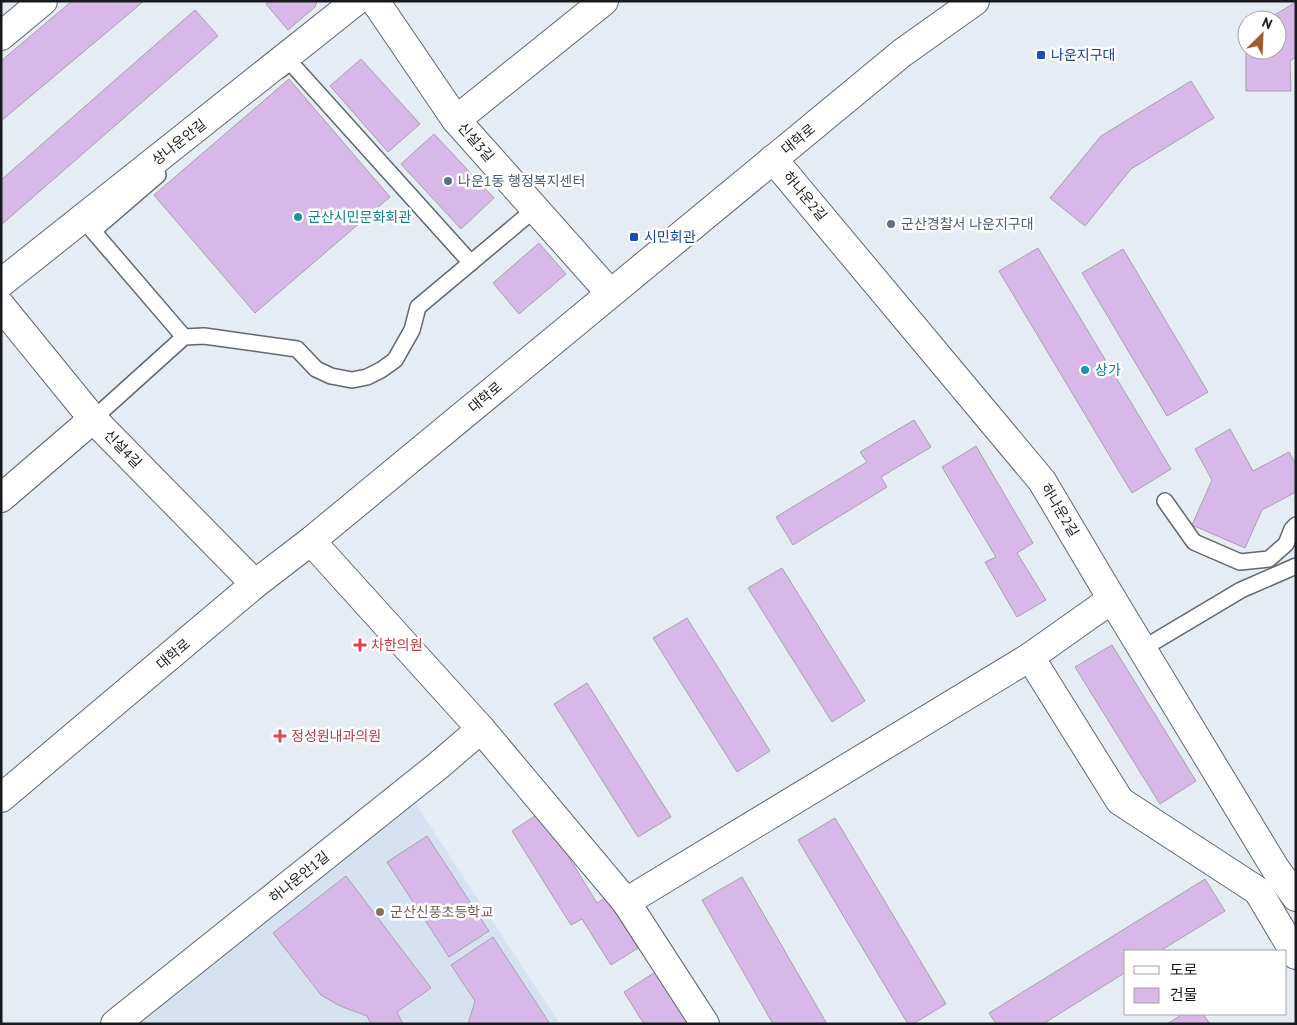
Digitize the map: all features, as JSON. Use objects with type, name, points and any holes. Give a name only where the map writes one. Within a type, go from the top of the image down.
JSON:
[{"type":"street","points":[[1,36],[42,1]]},
{"type":"street","name":"상나운안길","points":[[1,283],[356,1]]},
{"type":"street","name":"신설3길","points":[[375,1],[456,120],[610,293]]},
{"type":"street","points":[[456,120],[604,1]]},
{"type":"street","name":"대학로","points":[[1,798],[255,584],[311,541],[902,53],[971,2]]},
{"type":"street","name":"하나운2길","points":[[773,159],[1042,481],[1142,649],[1286,862],[1296,898]]},
{"type":"street","name":"신설4길","points":[[1,306],[93,419],[255,584]]},
{"type":"street","points":[[1,498],[93,419]]},
{"type":"street","points":[[311,541],[481,729],[626,902],[705,1024]]},
{"type":"street","points":[[626,902],[1030,657],[1112,599]]},
{"type":"street","points":[[1030,657],[1120,801],[1258,890],[1296,955]]},
{"type":"street","name":"하나운안1길","points":[[115,1024],[439,765],[481,729]]},
{"type":"lane","points":[[184,337],[93,231],[290,62],[471,263]]},
{"type":"lane","points":[[93,419],[184,337],[204,336],[298,349],[316,369],[331,376],[352,380],[367,377],[395,360],[412,330],[418,307],[535,209]]},
{"type":"lane","points":[[1165,501],[1194,542],[1240,562],[1269,559],[1286,544]]},
{"type":"lane","points":[[1142,649],[1241,590],[1293,567],[1286,559],[1286,544],[1292,528],[1296,525]]},
{"type":"shaded area","name":"군산신풍초등학교","points":[[413,800],[560,1024],[134,1024]]},
{"type":"building","points":[[72,1],[144,1],[1,121],[1,61]]},
{"type":"building","points":[[269,1],[317,1],[315,7],[288,30],[266,4]]},
{"type":"building","points":[[1296,2],[1296,57],[1290,61],[1291,91],[1246,91],[1246,60],[1287,60],[1287,10],[1283,10]]},
{"type":"building","points":[[195,10],[218,36],[1,225],[1,180]]},
{"type":"building","points":[[361,59],[420,124],[388,152],[330,86]]},
{"type":"building","name":"군산시민문화회관","points":[[289,79],[390,197],[255,313],[154,195]]},
{"type":"building","points":[[1191,81],[1214,118],[1131,169],[1085,226],[1050,198],[1101,136]]},
{"type":"building","name":"나운1동 행정복지센터","points":[[434,134],[494,198],[461,229],[401,164]]},
{"type":"building","points":[[539,243],[566,274],[519,314],[493,283]]},
{"type":"building","name":"상가","points":[[1038,248],[1171,469],[1132,493],[999,271]]},
{"type":"building","points":[[1123,249],[1208,392],[1167,416],[1082,273]]},
{"type":"building","points":[[914,420],[931,447],[881,477],[887,487],[793,545],[776,517],[867,462],[860,452]]},
{"type":"building","points":[[1230,429],[1253,471],[1289,452],[1296,464],[1296,492],[1262,510],[1245,548],[1192,525],[1212,480],[1195,449]]},
{"type":"building","points":[[976,446],[1033,543],[1017,553],[1046,600],[1017,617],[985,562],[996,557],[942,467]]},
{"type":"building","points":[[782,568],[865,701],[832,722],[748,588]]},
{"type":"building","points":[[687,618],[770,751],[737,772],[653,638]]},
{"type":"building","points":[[1112,645],[1196,781],[1160,804],[1075,667]]},
{"type":"building","points":[[587,683],[671,817],[638,837],[554,704]]},
{"type":"building","points":[[541,812],[597,903],[606,897],[638,948],[611,965],[582,919],[571,925],[512,831]]},
{"type":"building","points":[[835,818],[946,1004],[913,1024],[908,1024],[798,840]]},
{"type":"building","points":[[427,836],[489,931],[449,957],[387,862]]},
{"type":"building","points":[[346,876],[431,988],[397,1012],[403,1024],[371,1024],[367,1016],[340,1006],[321,995],[273,933]]},
{"type":"building","points":[[742,877],[827,1024],[773,1024],[702,900]]},
{"type":"building","points":[[1205,879],[1225,911],[1162,950],[1124,950],[1124,973],[1043,1024],[996,1024],[989,1013]]},
{"type":"building","points":[[493,937],[550,1024],[468,1024],[475,1001],[451,965]]},
{"type":"building","points":[[657,971],[690,1024],[644,1024],[624,992]]},
{"type":"building","points":[[1181,1015],[1204,1015],[1210,1024],[1167,1024]]},
{"type":"place","name":"나운지구대","points":[[1041,55]]},
{"type":"place","name":"나운1동 행정복지센터","points":[[448,181]]},
{"type":"place","name":"군산시민문화회관","points":[[298,217]]},
{"type":"place","name":"군산경찰서 나운지구대","points":[[891,224]]},
{"type":"place","name":"시민회관","points":[[634,237]]},
{"type":"place","name":"상가","points":[[1085,370]]},
{"type":"place","name":"차한의원","points":[[360,645]]},
{"type":"place","name":"정성원내과의원","points":[[280,736]]},
{"type":"place","name":"군산신풍초등학교","points":[[380,912]]}]
